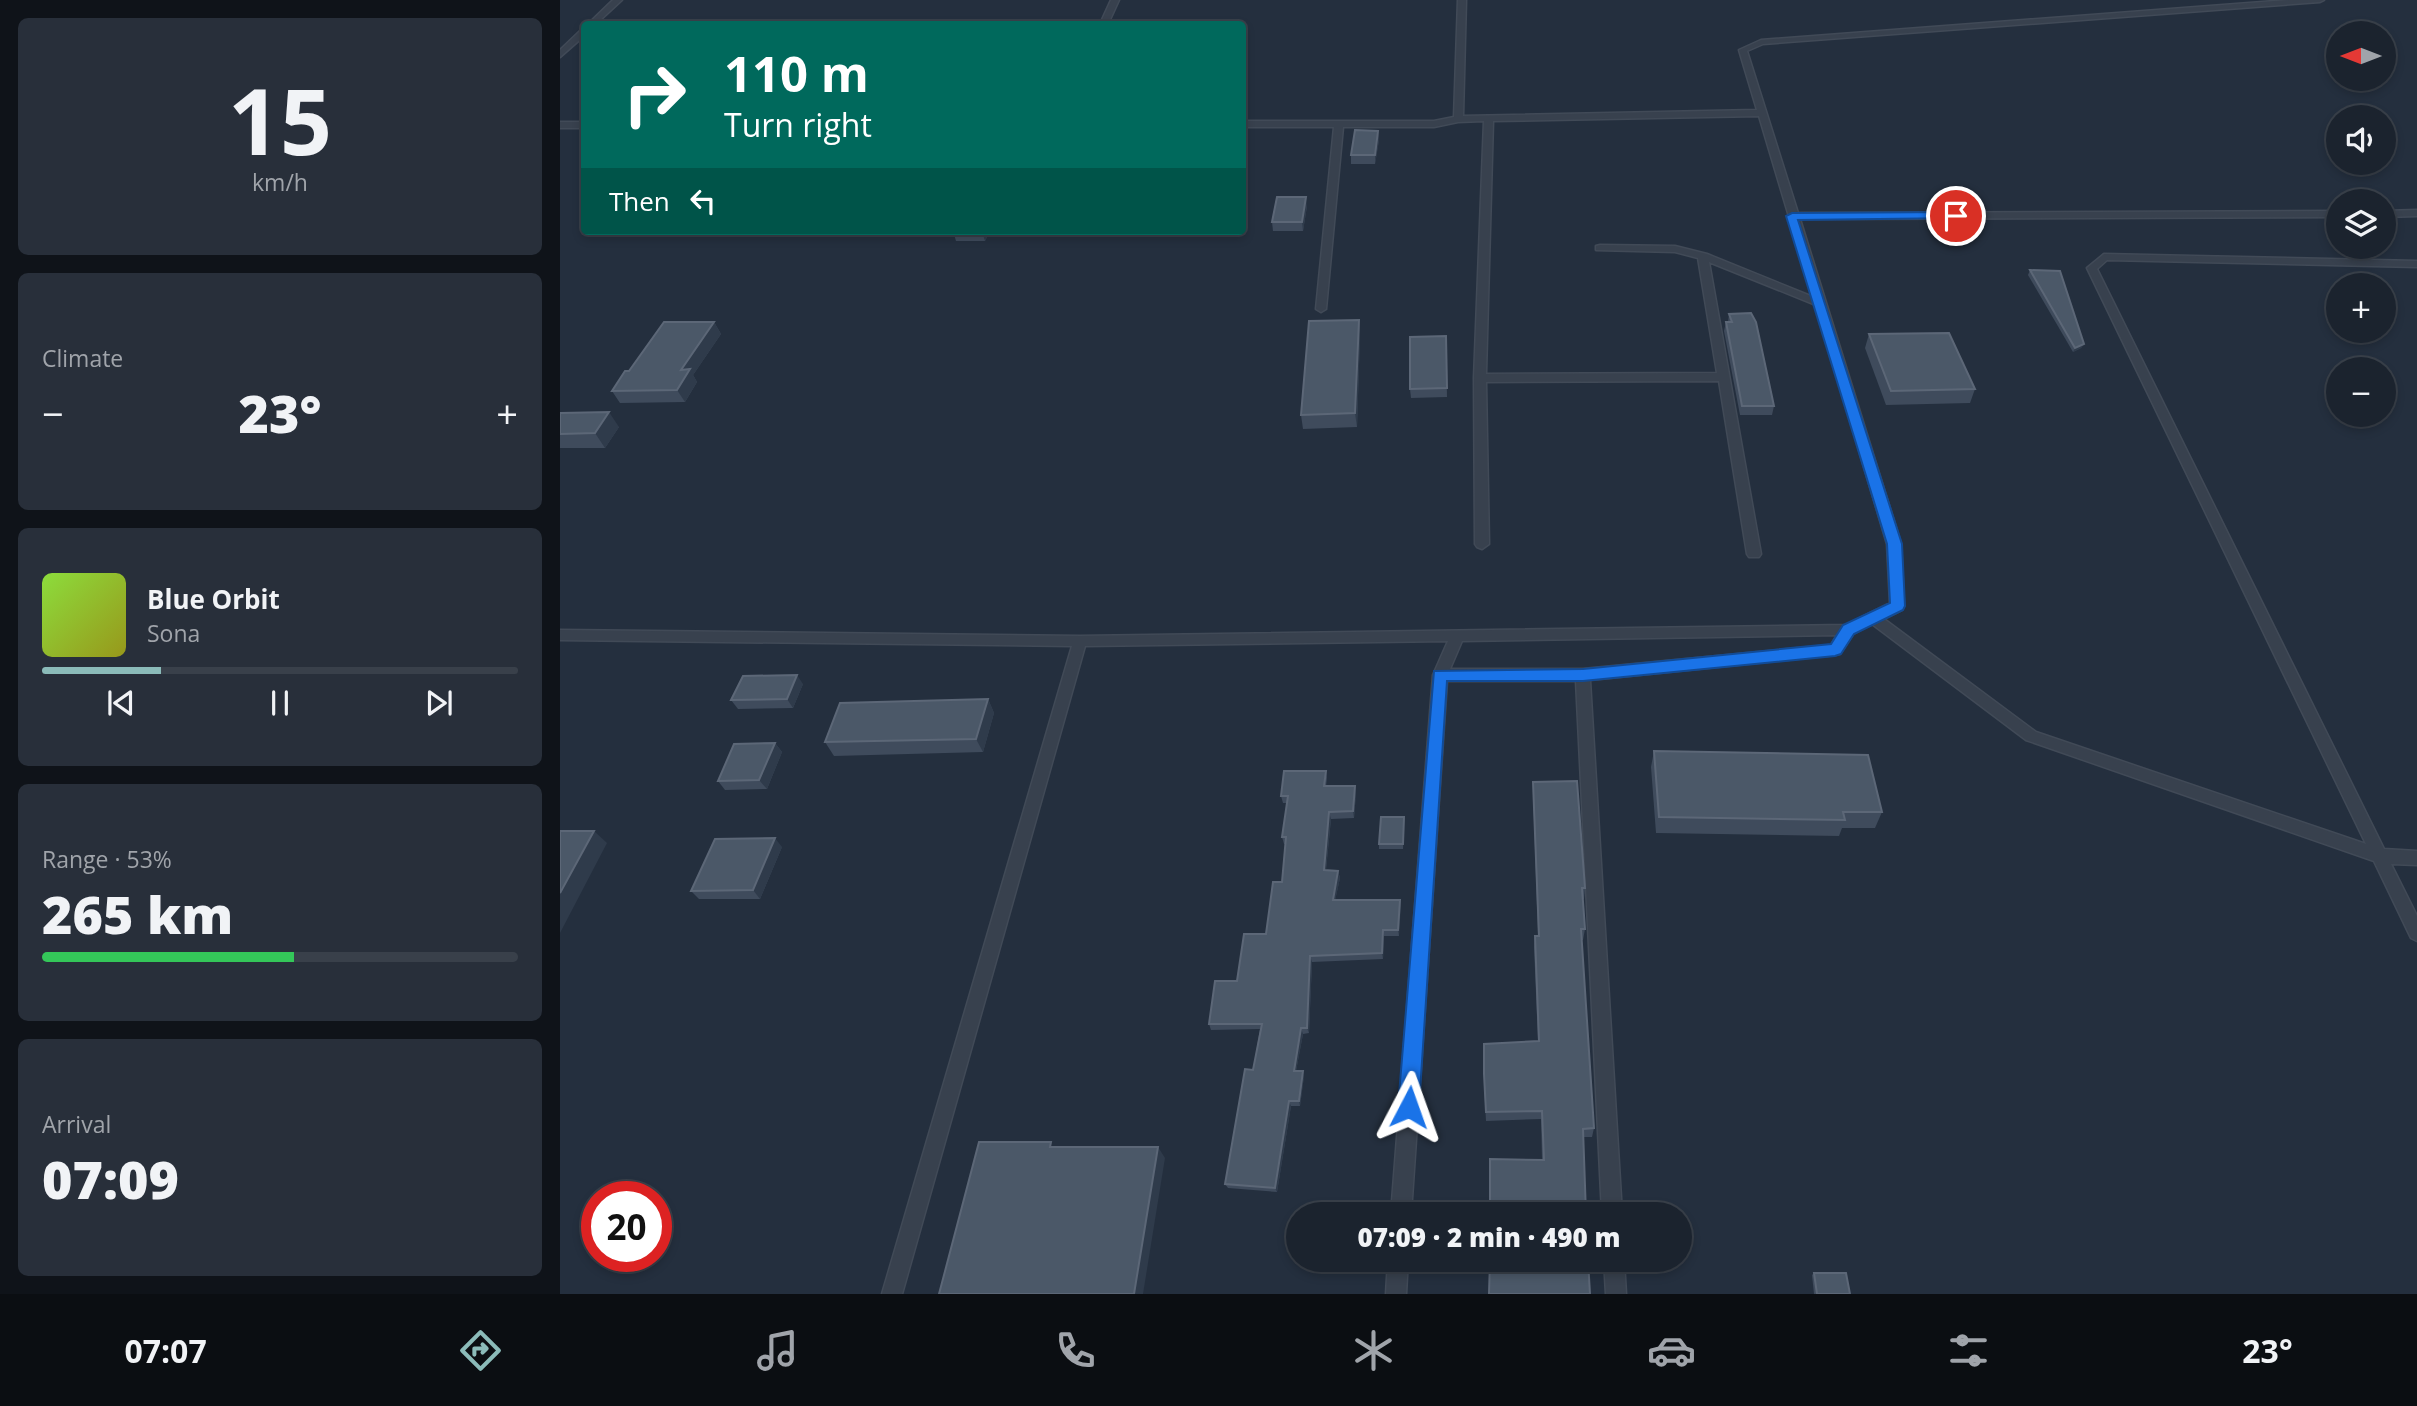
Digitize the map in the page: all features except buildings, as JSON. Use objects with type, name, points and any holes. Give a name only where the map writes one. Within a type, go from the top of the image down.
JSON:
[{"type":"lane","points":[[595,21],[618,0]]},
{"type":"lane","points":[[1105,21],[1115,0]]},
{"type":"lane","points":[[1458,119],[1462,0]]},
{"type":"lane","points":[[560,635],[1080,641],[1848,630],[1898,606],[1894,544],[1743,50],[1761,42],[2320,0]]},
{"type":"lane","points":[[560,55],[581,35]]},
{"type":"lane","points":[[1246,124],[1434,124],[1458,119],[1761,113]]},
{"type":"lane","points":[[1482,544],[1480,378],[1489,119]]},
{"type":"lane","points":[[1321,309],[1339,124]]},
{"type":"lane","points":[[560,125],[581,125]]},
{"type":"lane","points":[[1792,216],[2326,214]]},
{"type":"lane","points":[[2396,214],[2417,214]]},
{"type":"lane","points":[[1600,248],[1675,249],[1703,256],[1819,303]]},
{"type":"lane","points":[[1703,256],[1754,554]]},
{"type":"lane","points":[[2417,264],[2104,257],[2092,268],[2417,933]]},
{"type":"lane","points":[[1480,378],[1724,377]]},
{"type":"lane","points":[[1873,618],[2031,736],[2379,856],[2417,858]]},
{"type":"lane","points":[[1440,675],[1583,675],[1835,650],[1848,630]]},
{"type":"lane","points":[[1402,1202],[1440,675],[1457,636]]},
{"type":"lane","points":[[892,1294],[1080,641]]},
{"type":"lane","points":[[1583,675],[1611,1202]]},
{"type":"lane","points":[[1396,1294],[1397,1272]]},
{"type":"lane","points":[[1615,1272],[1616,1294]]},
{"type":"route","points":[[1409,1107],[1440,675],[1583,675],[1835,650],[1848,630],[1898,606],[1894,544],[1792,216],[1956,216]]}]
